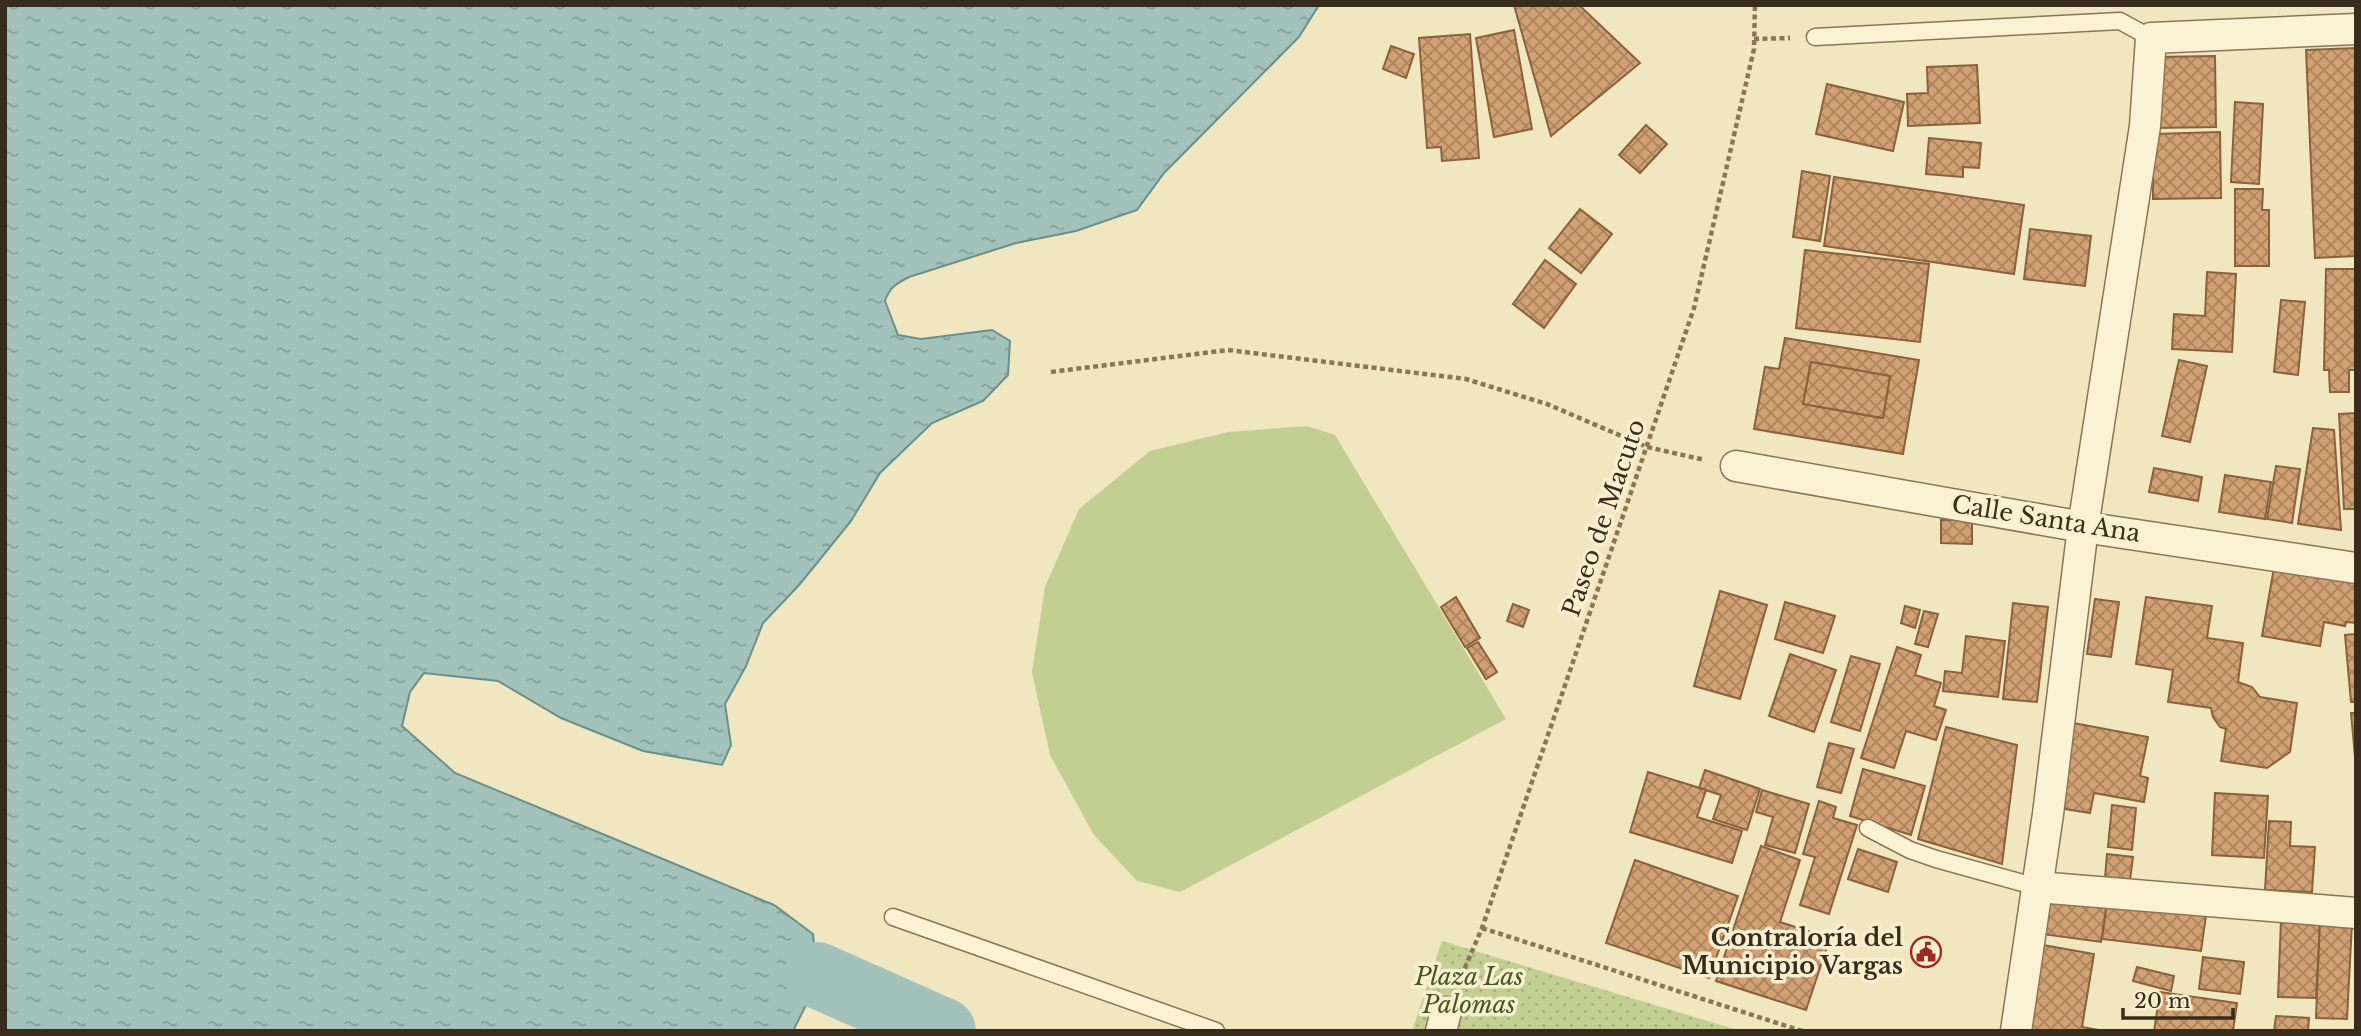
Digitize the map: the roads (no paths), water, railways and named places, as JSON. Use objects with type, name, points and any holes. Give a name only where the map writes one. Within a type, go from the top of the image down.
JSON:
[{"type":"street","points":[[2016,1031],[2083,527],[2145,126],[2151,38],[2356,29]]},
{"type":"street","name":"Calle Santa Ana","points":[[1736,467],[2083,527],[2356,568]]},
{"type":"street","points":[[2037,887],[2356,913]]},
{"type":"lane","points":[[1815,37],[2120,21],[2151,38]]},
{"type":"lane","points":[[1868,828],[1910,850],[2037,887]]},
{"type":"lane","points":[[893,917],[1216,1031]]},
{"type":"water","points":[[5,5],[1319,5],[1299,37],[1164,173],[1137,210],[1076,231],[1016,243],[909,277],[891,289],[885,301],[898,335],[921,339],[992,330],[1010,341],[1008,375],[983,401],[932,423],[880,473],[851,521],[800,584],[763,623],[746,666],[725,704],[731,745],[722,765],[643,751],[561,718],[498,681],[424,673],[410,692],[402,726],[455,773],[774,905],[813,934],[817,975],[793,1031],[5,1031]]},
{"type":"waterway","points":[[817,975],[943,1031]]},
{"type":"place","name":"Contraloría del Municipio Vargas","points":[[1926,952]]},
{"type":"park label","name":"Plaza Las Palomas","points":[[1469,991]]}]
